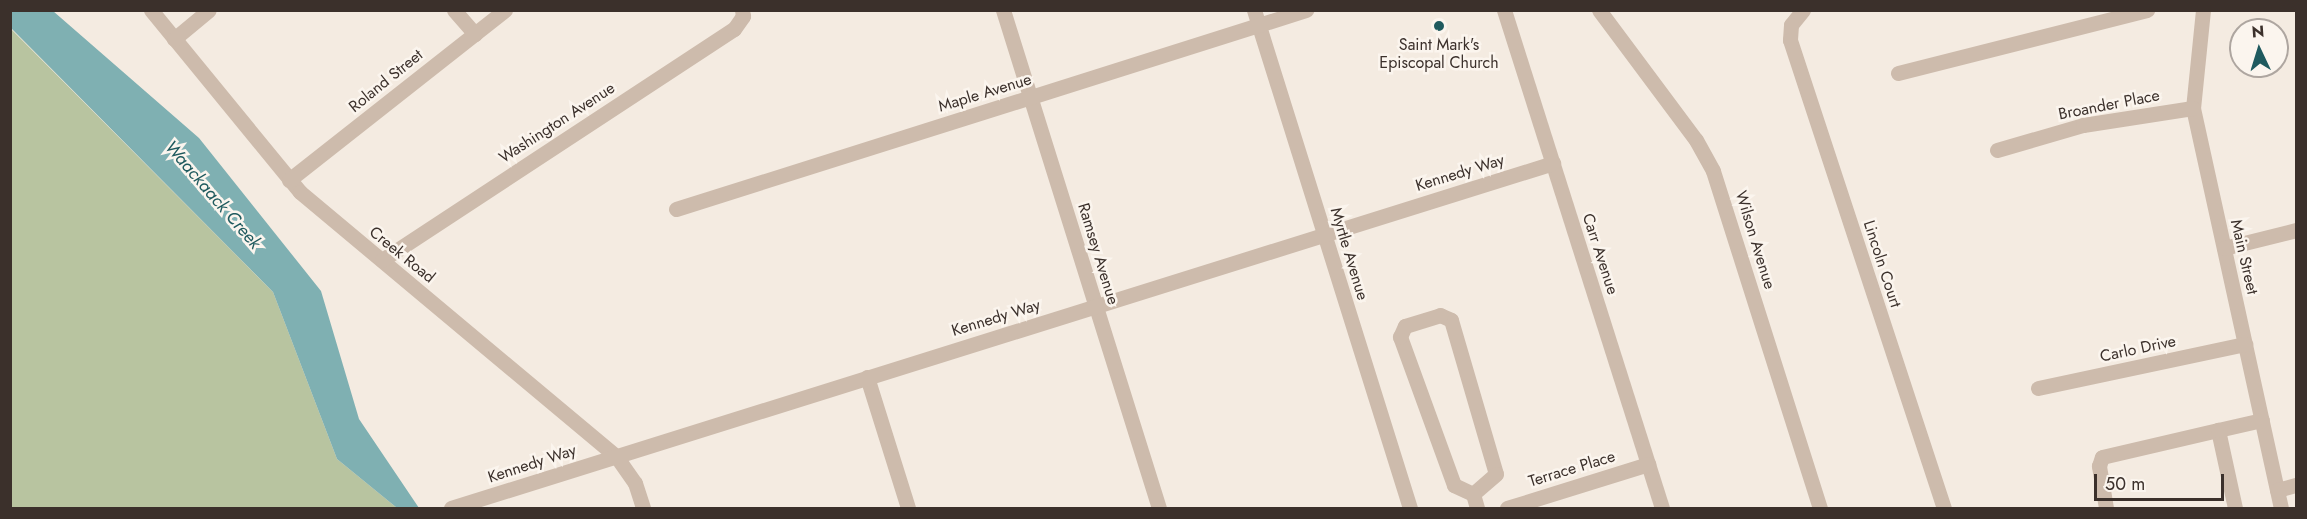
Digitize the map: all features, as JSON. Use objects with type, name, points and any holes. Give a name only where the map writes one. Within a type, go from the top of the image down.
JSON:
[{"type":"street","name":"Creek Road","points":[[151,10],[290,180],[319,211],[382,260],[616,456],[635,483],[643,508]]},
{"type":"street","points":[[174,39],[209,10]]},
{"type":"street","points":[[454,10],[475,34]]},
{"type":"street","name":"Roland Street","points":[[290,180],[505,10]]},
{"type":"street","name":"Washington Avenue","points":[[382,260],[735,28],[743,16],[742,10]]},
{"type":"street","name":"Ramsey Avenue","points":[[1003,10],[1159,508]]},
{"type":"street","name":"Maple Avenue","points":[[676,209],[1030,97],[1256,18],[1306,10]]},
{"type":"street","name":"Carr Avenue","points":[[1504,10],[1662,508]]},
{"type":"street","name":"Wilson Avenue","points":[[1599,10],[1696,140],[1713,171],[1820,508]]},
{"type":"street","name":"Lincoln Court","points":[[1803,10],[1789,30],[1820,134],[1944,508]]},
{"type":"street","points":[[1898,73],[2147,10]]},
{"type":"street","name":"Main Street","points":[[2203,10],[2193,108],[2281,508]]},
{"type":"street","name":"Myrtle Avenue","points":[[1256,18],[1410,508]]},
{"type":"street","name":"Broander Place","points":[[1997,150],[2083,125],[2193,108]]},
{"type":"street","name":"Kennedy Way","points":[[451,508],[1553,163]]},
{"type":"street","points":[[2223,248],[2296,230]]},
{"type":"street","points":[[1440,315],[1451,320],[1496,474],[1475,501],[1454,485],[1400,337],[1405,326],[1440,315]]},
{"type":"street","name":"Carlo Drive","points":[[2038,388],[2245,344]]},
{"type":"street","points":[[867,377],[908,508]]},
{"type":"street","points":[[2106,508],[2099,466],[2102,456],[2262,420]]},
{"type":"street","points":[[2218,430],[2235,508]]},
{"type":"street","name":"Terrace Place","points":[[1508,508],[1648,464]]},
{"type":"street","points":[[2277,490],[2296,485]]},
{"type":"green space","points":[[10,28],[273,292],[337,459],[397,508],[11,508]]},
{"type":"water","name":"Waackaack Creek","points":[[10,11],[53,11],[199,138],[321,291],[359,419],[419,508],[397,508],[337,459],[273,292],[11,28]]},
{"type":"place","name":"Saint Mark's Episcopal Church","points":[[1439,26]]}]
